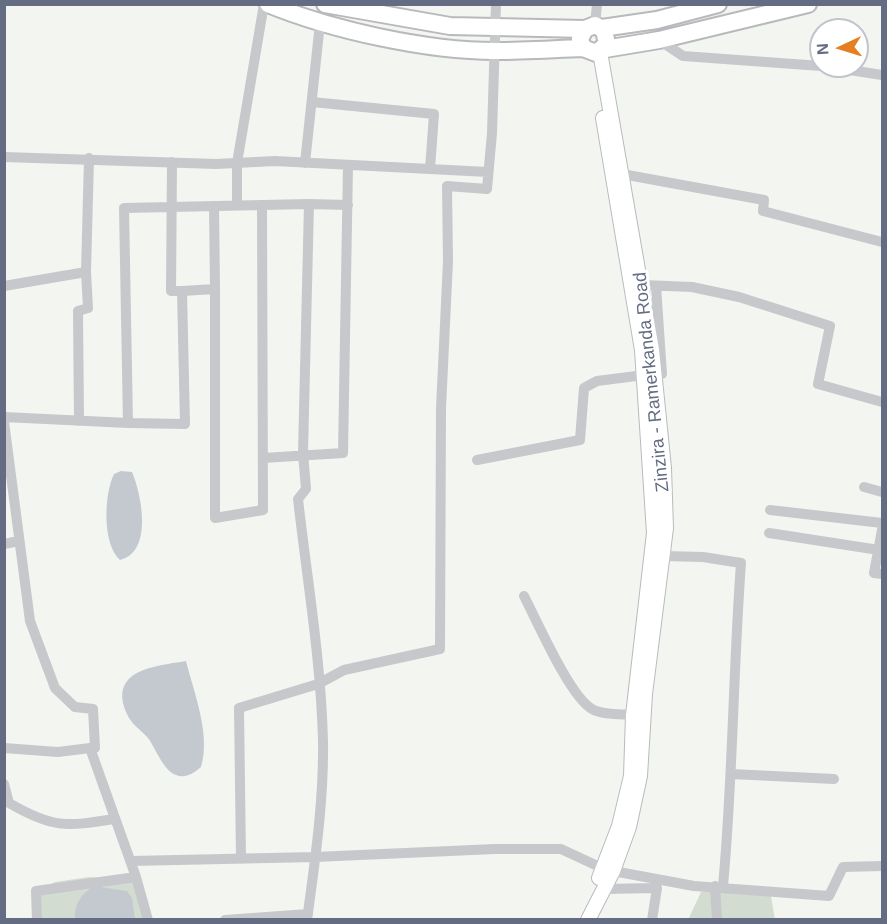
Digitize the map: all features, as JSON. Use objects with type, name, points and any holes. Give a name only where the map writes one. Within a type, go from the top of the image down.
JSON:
[{"type":"highway","points":[[266,4],[320,23],[446,48],[495,51],[595,50],[659,40],[808,4]]},
{"type":"highway","points":[[325,4],[450,26],[594,27],[657,20],[718,4]]},
{"type":"highway","points":[[594,27],[580,39],[595,50]]},
{"type":"highway","points":[[594,27],[608,39],[595,50]]},
{"type":"main road","name":"Zinzira - Ramerkanda Road","points":[[588,920],[604,889],[631,776],[633,715],[655,585],[664,556],[666,528],[664,468],[649,286],[595,50]]},
{"type":"main road","name":"Zinzira - Ramerkanda Road","points":[[577,920],[608,870],[629,827],[640,776],[655,585],[644,375],[635,297],[595,50]]},
{"type":"street","points":[[237,204],[237,163],[266,4]]},
{"type":"street","points":[[241,859],[239,708],[318,684],[344,670],[440,649],[441,408],[448,261],[447,186],[488,189],[496,4]]},
{"type":"street","points":[[594,27],[597,4]]},
{"type":"street","points":[[305,163],[320,23]]},
{"type":"street","points":[[659,40],[683,56],[809,65]]},
{"type":"street","points":[[312,102],[434,114],[430,169]]},
{"type":"street","points":[[4,157],[305,163],[488,172]]},
{"type":"street","points":[[80,421],[78,311],[88,308],[86,272],[89,158]]},
{"type":"street","points":[[172,162],[171,291],[215,289]]},
{"type":"street","points":[[263,458],[303,453],[343,453],[348,165]]},
{"type":"street","points":[[622,174],[764,200],[763,211],[882,242]]},
{"type":"street","points":[[128,423],[124,208],[237,204],[348,205]]},
{"type":"street","points":[[225,920],[307,917],[315,857],[323,744],[298,499],[306,489],[303,453],[309,204]]},
{"type":"street","points":[[214,206],[215,518],[263,510],[262,205]]},
{"type":"street","points":[[4,286],[86,272]]},
{"type":"street","points":[[662,374],[649,286],[692,287],[727,295],[830,326],[818,384],[882,402]]},
{"type":"street","points":[[4,417],[185,424],[182,291]]},
{"type":"street","points":[[477,460],[580,440],[584,388],[597,381],[644,375]]},
{"type":"street","points":[[4,422],[30,621],[55,688],[75,706],[93,709],[95,748],[58,752],[4,748]]},
{"type":"street","points":[[864,487],[882,492]]},
{"type":"street","points":[[770,510],[882,523]]},
{"type":"street","points":[[882,530],[874,573],[882,574]]},
{"type":"street","points":[[769,533],[879,550]]},
{"type":"street","points":[[4,544],[19,541]]},
{"type":"street","points":[[664,556],[741,563],[731,774],[717,920]]},
{"type":"street","points":[[524,596],[558,663],[575,687],[580,701],[594,711],[633,715]]},
{"type":"street","points":[[90,748],[96,772],[131,861],[148,920]]},
{"type":"street","points":[[731,774],[834,779]]},
{"type":"street","points":[[4,784],[9,803],[35,818],[72,826],[114,819]]},
{"type":"street","points":[[131,861],[315,857],[495,849],[561,849],[608,870],[694,886],[719,886],[829,896],[843,867],[882,866]]},
{"type":"street","points":[[37,920],[36,891],[136,877]]},
{"type":"street","points":[[604,889],[657,888],[652,920]]},
{"type":"shaded area","points":[[121,471],[132,472],[139,495],[142,522],[137,546],[130,555],[120,560],[110,543],[106,518],[111,483],[114,474]]},
{"type":"shaded area","points":[[186,661],[203,728],[204,755],[201,767],[183,776],[171,772],[164,764],[148,738],[129,718],[123,699],[124,687],[129,679],[138,672]]},
{"type":"shaded area","points":[[89,877],[127,879],[135,884],[148,919],[37,919],[41,889],[55,882]]},
{"type":"shaded area","points":[[94,886],[127,891],[132,898],[135,919],[75,920],[79,900]]},
{"type":"shaded area","points":[[770,890],[775,920],[688,920],[701,892]]}]
